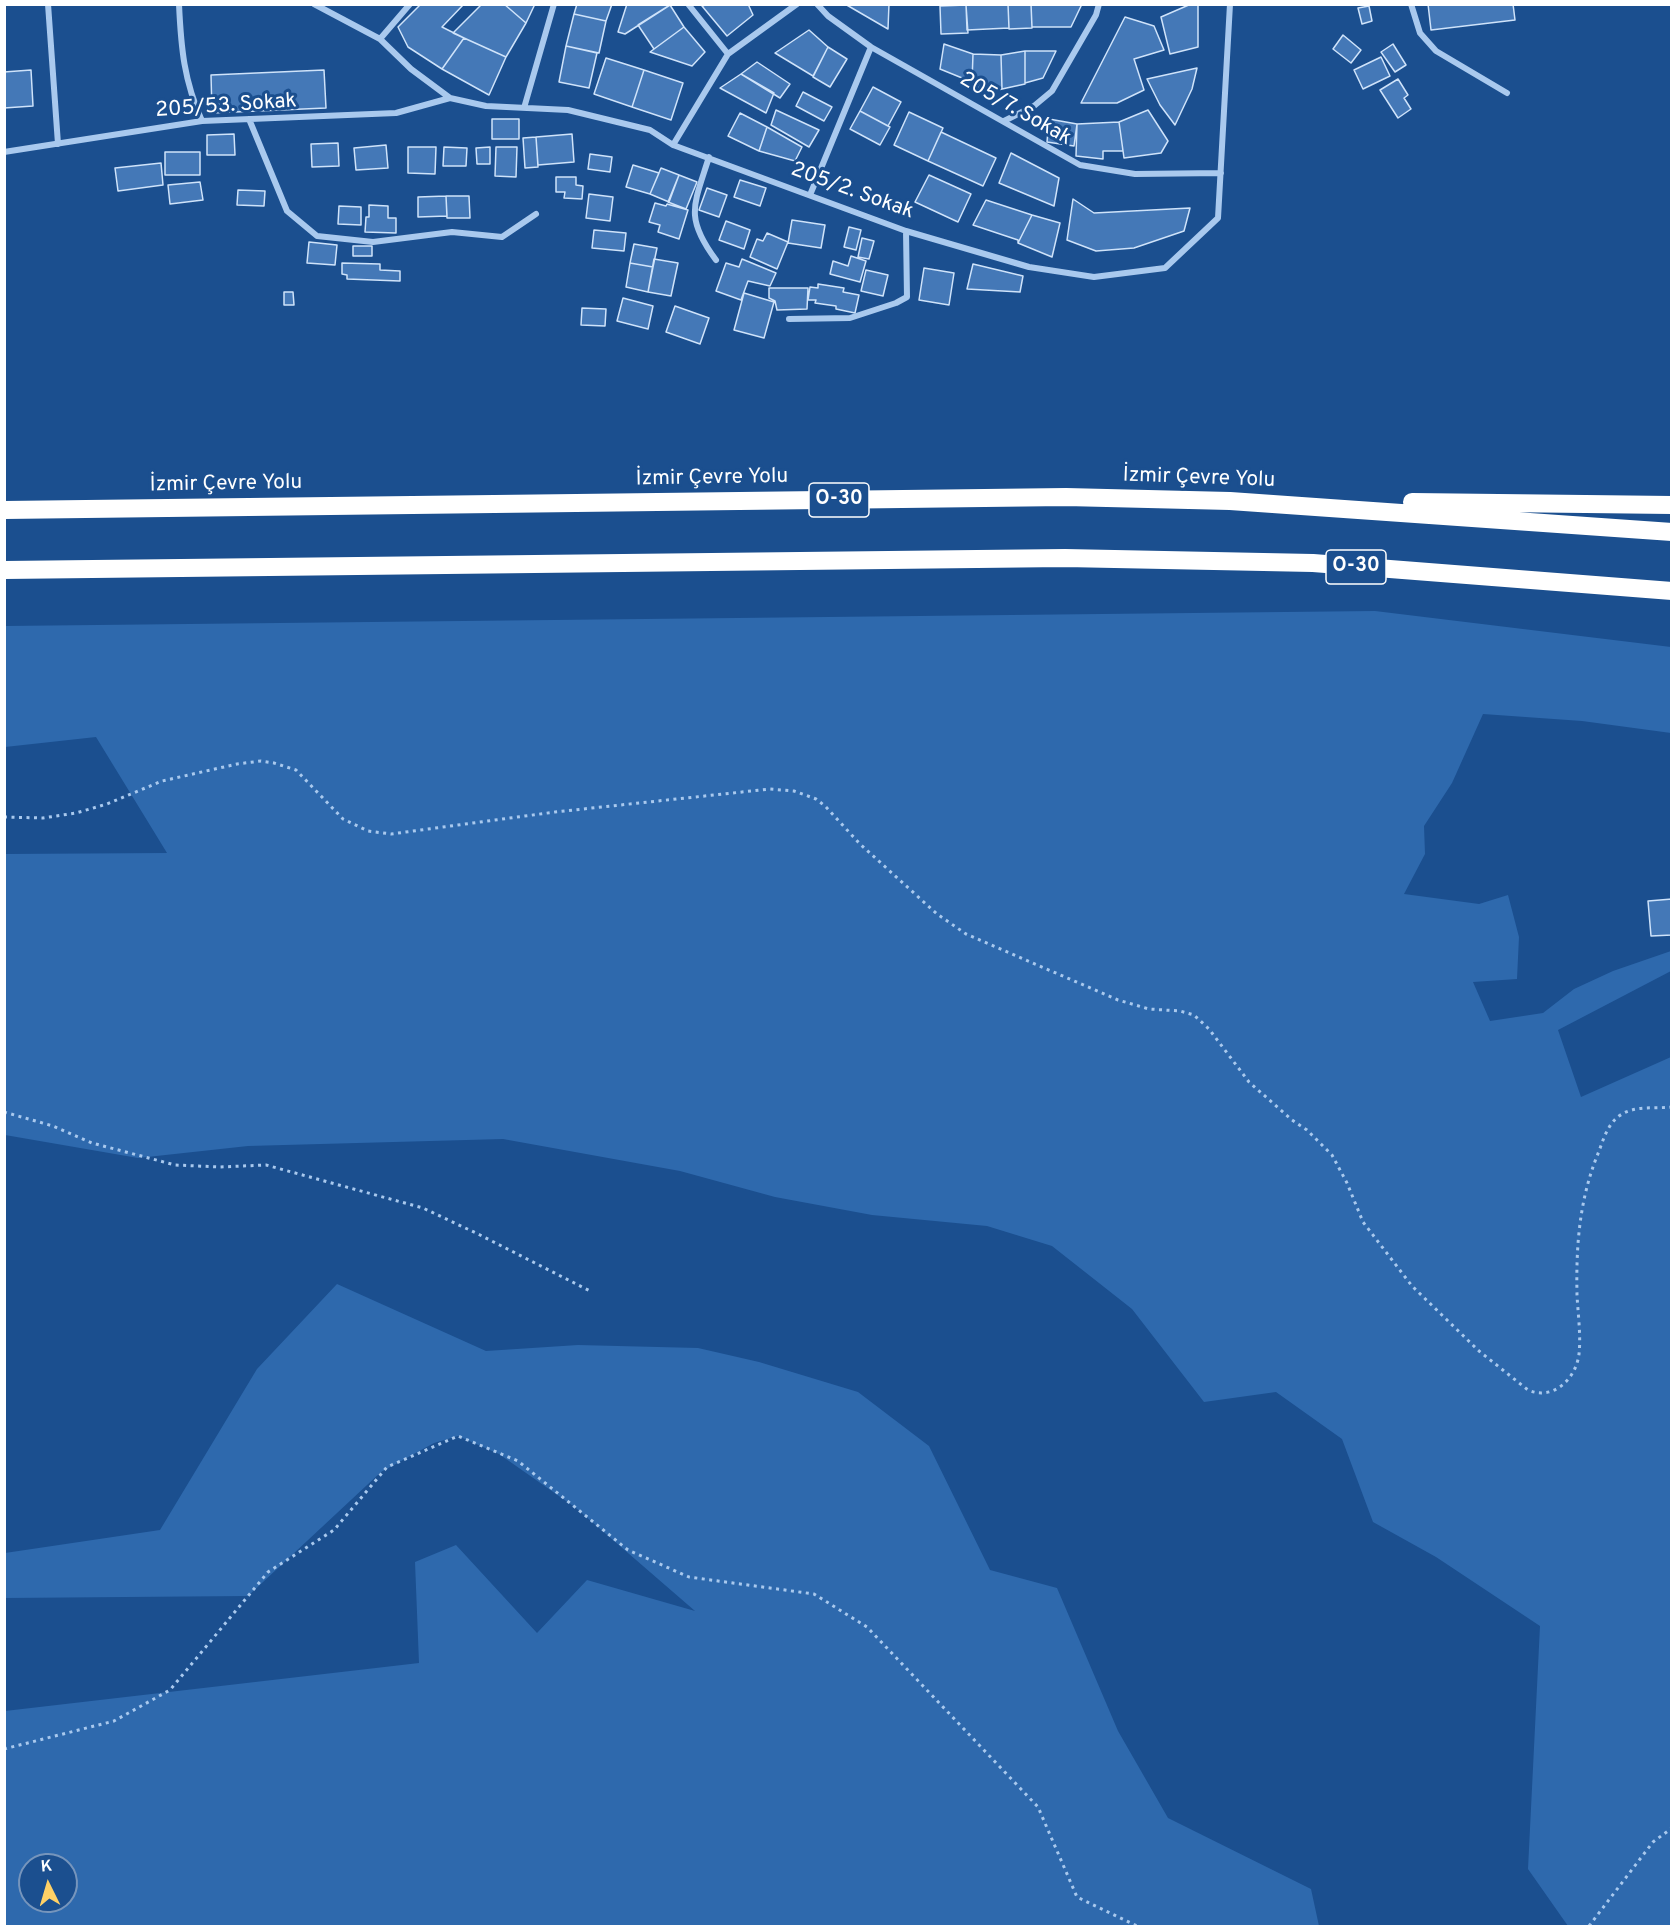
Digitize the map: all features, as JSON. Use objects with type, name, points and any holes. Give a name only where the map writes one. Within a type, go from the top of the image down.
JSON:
[{"type":"highway","name":"İzmir Çevre Yolu","points":[[4,510],[1066,497],[1230,501],[1671,532]]},
{"type":"highway","points":[[1230,501],[1671,505]]},
{"type":"highway","name":"O-30","points":[[4,570],[1065,558],[1313,563],[1671,592]]},
{"type":"street","points":[[48,4],[58,144]]},
{"type":"street","points":[[179,4],[180,41],[187,84],[202,121]]},
{"type":"street","points":[[314,4],[380,39],[411,69],[450,98]]},
{"type":"street","points":[[380,39],[410,4]]},
{"type":"street","points":[[524,108],[554,4]]},
{"type":"street","points":[[688,4],[728,54]]},
{"type":"street","points":[[673,145],[728,54],[798,4]]},
{"type":"street","name":"205/7. Sokak","points":[[818,4],[828,16],[871,47],[1080,165],[1135,174],[1221,173]]},
{"type":"street","points":[[1004,122],[1034,106],[1052,92],[1096,15],[1099,4]]},
{"type":"street","name":"205/2. Sokak","points":[[450,98],[486,106],[568,110],[650,130],[673,145],[906,231],[1029,267],[1094,277],[1165,268],[1218,218],[1230,4]]},
{"type":"street","points":[[1411,4],[1420,33],[1436,51],[1507,93]]},
{"type":"street","points":[[810,195],[871,47]]},
{"type":"street","name":"205/53. Sokak","points":[[4,152],[202,121],[396,113],[450,98]]},
{"type":"street","points":[[249,119],[286,211],[317,236],[373,242],[452,232],[502,237],[536,214]]},
{"type":"street","points":[[709,158],[694,204],[701,240],[716,260]]},
{"type":"street","points":[[789,319],[850,318],[896,303],[907,297],[906,231]]},
{"type":"path","points":[[4,817],[43,818],[76,813],[106,804],[162,781],[255,761],[274,763],[296,770],[343,819],[368,831],[391,834],[555,812],[770,789],[805,794],[825,806],[868,852],[938,914],[966,934],[1118,1000],[1149,1009],[1180,1011],[1194,1015],[1209,1029],[1250,1082],[1292,1120],[1307,1130],[1332,1155],[1347,1183],[1363,1222],[1412,1286],[1479,1351],[1522,1386],[1535,1393],[1548,1394],[1563,1385],[1576,1365],[1579,1354],[1576,1262],[1580,1217],[1594,1165],[1608,1129],[1613,1121],[1630,1110],[1671,1107]]},
{"type":"path","points":[[4,1112],[53,1126],[93,1143],[175,1165],[220,1167],[266,1165],[423,1208],[592,1292]]},
{"type":"path","points":[[4,1749],[114,1721],[170,1690],[268,1572],[334,1530],[387,1467],[458,1436],[518,1461],[628,1550],[689,1577],[814,1594],[867,1628],[1038,1807],[1077,1897],[1137,1926]]},
{"type":"path","points":[[1589,1926],[1653,1842],[1671,1828]]},
{"type":"shaded area","points":[[1375,611],[1671,647],[1671,733],[1582,721],[1483,714],[1452,783],[1424,826],[1425,854],[1404,894],[1479,904],[1508,895],[1519,937],[1517,979],[1473,982],[1490,1021],[1543,1013],[1574,989],[1613,971],[1671,951],[1671,971],[1558,1030],[1581,1097],[1671,1057],[1671,1926],[1568,1926],[1528,1869],[1540,1626],[1436,1557],[1373,1522],[1342,1439],[1276,1392],[1204,1402],[1132,1309],[1052,1246],[987,1226],[872,1215],[775,1197],[680,1171],[503,1139],[248,1146],[138,1158],[5,1135],[5,854],[167,853],[96,737],[5,747],[5,626]]},
{"type":"shaded area","points":[[337,1284],[486,1351],[578,1345],[698,1348],[759,1362],[858,1392],[929,1446],[990,1570],[1057,1588],[1118,1731],[1168,1818],[1311,1889],[1319,1926],[5,1926],[5,1711],[419,1663],[415,1562],[456,1545],[537,1633],[587,1580],[695,1611],[576,1508],[499,1454],[458,1436],[434,1443],[381,1472],[248,1596],[5,1598],[5,1553],[160,1530],[257,1369]]},
{"type":"building","points":[[421,4],[464,4],[442,27],[464,38],[442,69],[408,47],[398,27]]},
{"type":"building","points":[[482,4],[504,4],[526,23],[506,57],[453,33]]},
{"type":"building","points":[[504,4],[535,4],[526,23]]},
{"type":"building","points":[[577,4],[612,4],[606,21],[574,14]]},
{"type":"building","points":[[627,4],[670,5],[625,34],[618,32]]},
{"type":"building","points":[[748,4],[753,15],[727,36],[702,6]]},
{"type":"building","points":[[845,4],[889,4],[888,29]]},
{"type":"building","points":[[966,4],[1008,4],[1009,28],[967,30]]},
{"type":"building","points":[[1008,4],[1031,4],[1032,28],[1009,29]]},
{"type":"building","points":[[1031,4],[1082,4],[1071,27],[1032,27]]},
{"type":"building","points":[[1191,4],[1198,4],[1198,47],[1170,54],[1161,17]]},
{"type":"building","points":[[1428,4],[1513,4],[1515,20],[1431,30]]},
{"type":"building","points":[[670,5],[684,27],[654,49],[638,25]]},
{"type":"building","points":[[966,5],[968,33],[941,34],[940,6]]},
{"type":"building","points":[[1369,6],[1372,21],[1362,24],[1358,8]]},
{"type":"building","points":[[574,14],[606,21],[599,53],[566,46]]},
{"type":"building","points":[[1125,17],[1154,26],[1164,50],[1134,59],[1144,90],[1117,103],[1081,103]]},
{"type":"building","points":[[684,27],[705,52],[692,66],[650,52]]},
{"type":"building","points":[[809,30],[828,47],[813,76],[775,53]]},
{"type":"building","points":[[1343,35],[1361,50],[1351,63],[1333,49]]},
{"type":"building","points":[[464,38],[506,57],[489,95],[442,69]]},
{"type":"building","points":[[944,44],[973,54],[972,82],[940,69]]},
{"type":"building","points":[[1393,44],[1406,65],[1395,72],[1381,52]]},
{"type":"building","points":[[566,46],[597,53],[589,88],[559,82]]},
{"type":"building","points":[[828,47],[847,59],[830,87],[813,77]]},
{"type":"building","points":[[1025,51],[1056,51],[1043,78],[1025,83]]},
{"type":"building","points":[[1025,51],[1025,84],[1002,89],[1001,55]]},
{"type":"building","points":[[973,54],[1001,55],[1002,89],[985,93],[972,82]]},
{"type":"building","points":[[1381,57],[1390,76],[1363,89],[1354,70]]},
{"type":"building","points":[[606,58],[644,70],[632,107],[594,94]]},
{"type":"building","points":[[757,62],[790,84],[780,98],[741,74]]},
{"type":"building","points":[[1197,68],[1192,89],[1175,125],[1160,105],[1147,79]]},
{"type":"building","points":[[31,70],[33,106],[4,108],[4,72]]},
{"type":"building","points":[[324,70],[326,108],[212,113],[211,75]]},
{"type":"building","points":[[644,70],[683,83],[671,120],[632,107]]},
{"type":"building","points":[[741,74],[774,93],[766,113],[720,88]]},
{"type":"building","points":[[1398,79],[1408,95],[1404,98],[1411,109],[1398,118],[1380,90]]},
{"type":"building","points":[[873,87],[901,102],[888,126],[860,111]]},
{"type":"building","points":[[803,92],[832,107],[824,121],[796,106]]},
{"type":"building","points":[[776,110],[819,130],[809,147],[771,125]]},
{"type":"building","points":[[1148,110],[1168,141],[1161,153],[1124,158],[1119,122]]},
{"type":"building","points":[[860,111],[890,127],[880,145],[850,129]]},
{"type":"building","points":[[909,112],[943,128],[928,161],[894,145]]},
{"type":"building","points":[[740,113],[767,127],[759,151],[728,136]]},
{"type":"building","points":[[492,119],[519,119],[519,139],[492,139]]},
{"type":"building","points":[[1049,119],[1077,124],[1074,146],[1047,142]]},
{"type":"building","points":[[1119,122],[1123,151],[1103,151],[1103,159],[1076,156],[1077,124]]},
{"type":"building","points":[[767,127],[802,147],[795,161],[759,151]]},
{"type":"building","points":[[941,132],[996,158],[983,186],[928,161]]},
{"type":"building","points":[[234,134],[235,155],[207,155],[207,135]]},
{"type":"building","points":[[572,134],[574,162],[538,165],[536,137]]},
{"type":"building","points":[[536,137],[538,167],[525,168],[523,138]]},
{"type":"building","points":[[338,143],[339,166],[312,167],[311,144]]},
{"type":"building","points":[[386,145],[388,168],[356,170],[354,148]]},
{"type":"building","points":[[408,147],[436,147],[435,174],[408,173]]},
{"type":"building","points":[[444,147],[467,148],[466,166],[443,166]]},
{"type":"building","points":[[490,147],[490,164],[477,164],[476,148]]},
{"type":"building","points":[[496,147],[517,147],[516,177],[495,176]]},
{"type":"building","points":[[165,152],[200,152],[200,175],[165,175]]},
{"type":"building","points":[[1011,153],[1059,178],[1054,206],[999,183]]},
{"type":"building","points":[[590,154],[612,157],[610,172],[588,169]]},
{"type":"building","points":[[161,163],[163,185],[118,191],[115,168]]},
{"type":"building","points":[[633,165],[659,173],[650,194],[626,187]]},
{"type":"building","points":[[661,168],[679,175],[669,202],[650,194]]},
{"type":"building","points":[[679,175],[697,182],[686,209],[668,202]]},
{"type":"building","points":[[929,175],[971,194],[958,222],[915,202]]},
{"type":"building","points":[[556,177],[576,177],[576,185],[583,186],[582,199],[564,198],[565,192],[556,192]]},
{"type":"building","points":[[740,180],[766,188],[760,206],[734,197]]},
{"type":"building","points":[[200,182],[203,200],[170,204],[168,185]]},
{"type":"building","points":[[707,188],[727,195],[719,217],[699,210]]},
{"type":"building","points":[[238,190],[265,191],[264,206],[237,205]]},
{"type":"building","points":[[589,194],[613,197],[610,221],[586,218]]},
{"type":"building","points":[[446,196],[469,196],[470,218],[447,218]]},
{"type":"building","points":[[446,196],[447,216],[418,217],[418,197]]},
{"type":"building","points":[[1073,199],[1094,213],[1190,208],[1184,231],[1134,248],[1096,251],[1067,240]]},
{"type":"building","points":[[986,200],[1032,215],[1018,243],[1018,240],[973,225]]},
{"type":"building","points":[[655,203],[688,210],[679,239],[658,232],[660,225],[649,222]]},
{"type":"building","points":[[369,205],[388,206],[388,218],[396,218],[396,233],[365,232]]},
{"type":"building","points":[[339,206],[361,207],[361,225],[338,224]]},
{"type":"building","points":[[1032,215],[1060,223],[1052,257],[1018,243]]},
{"type":"building","points":[[792,220],[825,225],[821,248],[788,243]]},
{"type":"building","points":[[726,221],[750,230],[744,249],[719,240]]},
{"type":"building","points":[[849,227],[861,230],[856,250],[844,247]]},
{"type":"building","points":[[594,230],[626,233],[624,251],[592,248]]},
{"type":"building","points":[[767,233],[788,242],[777,269],[750,257],[757,239],[763,241]]},
{"type":"building","points":[[862,238],[874,241],[869,259],[858,257]]},
{"type":"building","points":[[309,242],[337,245],[335,265],[307,263]]},
{"type":"building","points":[[634,244],[657,248],[653,267],[630,263]]},
{"type":"building","points":[[353,246],[372,246],[372,256],[353,256]]},
{"type":"building","points":[[851,256],[866,261],[860,282],[830,274],[833,261],[848,266]]},
{"type":"building","points":[[654,259],[678,263],[671,296],[648,292]]},
{"type":"building","points":[[742,259],[776,273],[770,286],[748,281],[741,300],[716,291],[726,263],[739,267]]},
{"type":"building","points":[[342,263],[380,264],[380,270],[400,271],[400,281],[347,279],[347,275],[342,274]]},
{"type":"building","points":[[630,263],[653,267],[648,292],[626,287]]},
{"type":"building","points":[[973,264],[1023,276],[1020,292],[967,289]]},
{"type":"building","points":[[924,268],[954,273],[949,305],[919,300]]},
{"type":"building","points":[[866,270],[888,275],[883,296],[861,291]]},
{"type":"building","points":[[818,284],[844,288],[843,292],[859,295],[855,313],[836,309],[836,306],[815,303],[816,300],[808,300],[810,287],[818,288]]},
{"type":"building","points":[[769,288],[808,288],[807,309],[777,310],[775,301],[769,298]]},
{"type":"building","points":[[284,292],[293,292],[294,305],[284,305]]},
{"type":"building","points":[[744,293],[774,302],[764,338],[734,330]]},
{"type":"building","points":[[623,298],[653,306],[648,329],[617,321]]},
{"type":"building","points":[[675,306],[709,318],[700,344],[666,332]]},
{"type":"building","points":[[582,308],[606,309],[605,326],[581,325]]},
{"type":"building","points":[[1672,899],[1672,935],[1651,936],[1648,901]]}]
